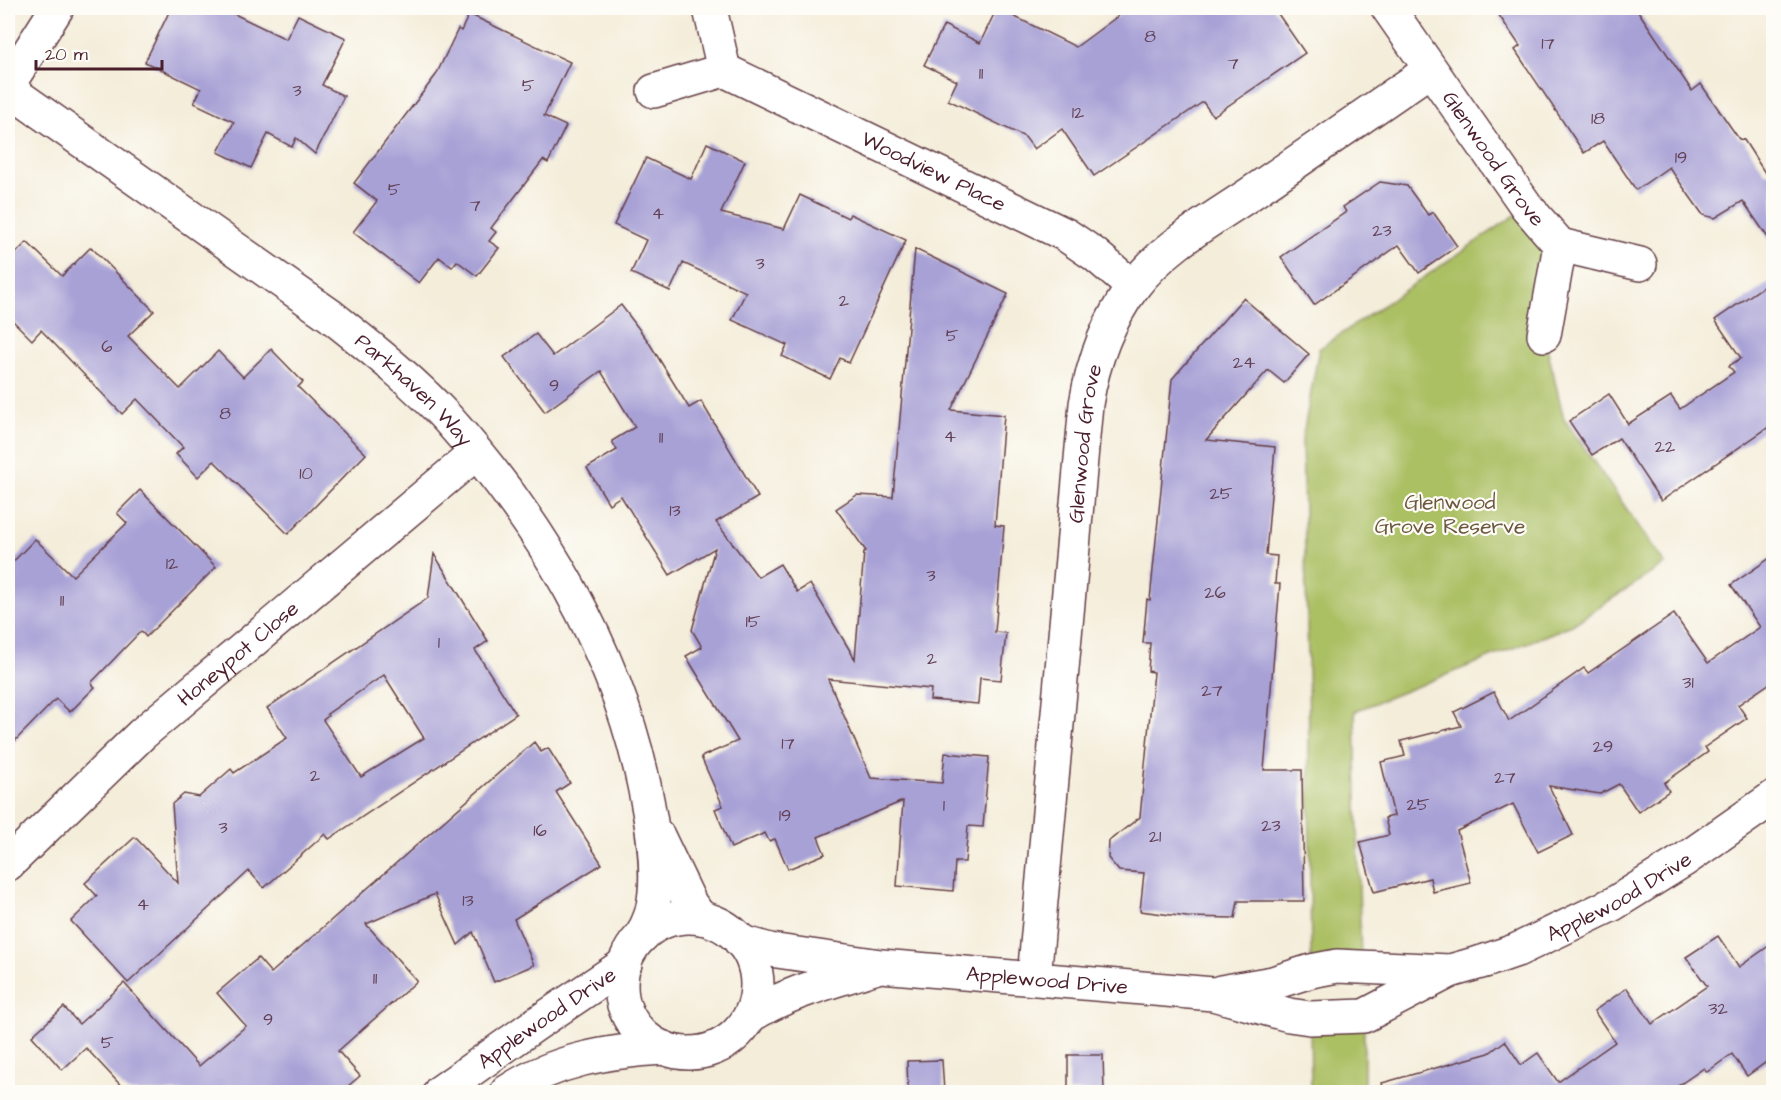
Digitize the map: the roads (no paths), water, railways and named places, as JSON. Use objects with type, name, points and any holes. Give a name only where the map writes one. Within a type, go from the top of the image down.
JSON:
[{"type":"street","points":[[8,85],[57,8]]},
{"type":"street","name":"Glenwood Grove","points":[[1388,8],[1527,207],[1560,245],[1640,264]]},
{"type":"street","points":[[654,91],[724,70],[710,9]]},
{"type":"street","name":"Woodview Place","points":[[724,70],[1066,235],[1094,254],[1133,287]]},
{"type":"street","name":"Glenwood Grove","points":[[1034,978],[1086,404],[1090,377],[1099,349],[1133,287],[1152,266],[1196,231],[1430,70]]},
{"type":"street","name":"Parkhaven Way","points":[[8,89],[331,316],[411,382],[446,417],[515,503],[570,588],[589,623],[625,711],[637,752],[652,824],[655,857],[652,913],[642,936]]},
{"type":"street","name":"Glenwood Grove","points":[[1544,335],[1560,245]]},
{"type":"street","name":"Honeypot Close","points":[[8,864],[142,734],[476,453]]},
{"type":"street","name":"Applewood Drive","points":[[741,942],[770,950],[881,966],[1213,994],[1289,1015],[1310,1018],[1364,1016],[1450,971],[1517,950],[1613,904],[1684,860],[1773,797]]},
{"type":"street","name":"Parkhaven Way","points":[[652,824],[691,905],[701,918]]},
{"type":"street","points":[[680,918],[701,918],[723,926],[741,942],[752,958],[756,978],[756,998],[750,1016],[738,1032],[722,1045],[703,1052],[684,1053],[664,1048],[646,1038],[633,1023],[624,1004],[621,984],[631,949],[642,936],[659,924],[680,918]]},
{"type":"street","name":"Applewood Drive","points":[[444,1091],[536,1024],[625,964]]},
{"type":"street","name":"Applewood Drive","points":[[750,1016],[794,993],[881,966]]},
{"type":"street","name":"Applewood Drive","points":[[1213,994],[1273,983],[1311,971],[1337,966],[1450,971]]},
{"type":"street","name":"Applewood Drive","points":[[507,1092],[545,1071],[574,1061],[627,1050],[664,1048]]},
{"type":"park label","name":"Glenwood Grove Reserve","points":[[1450,514]]}]
